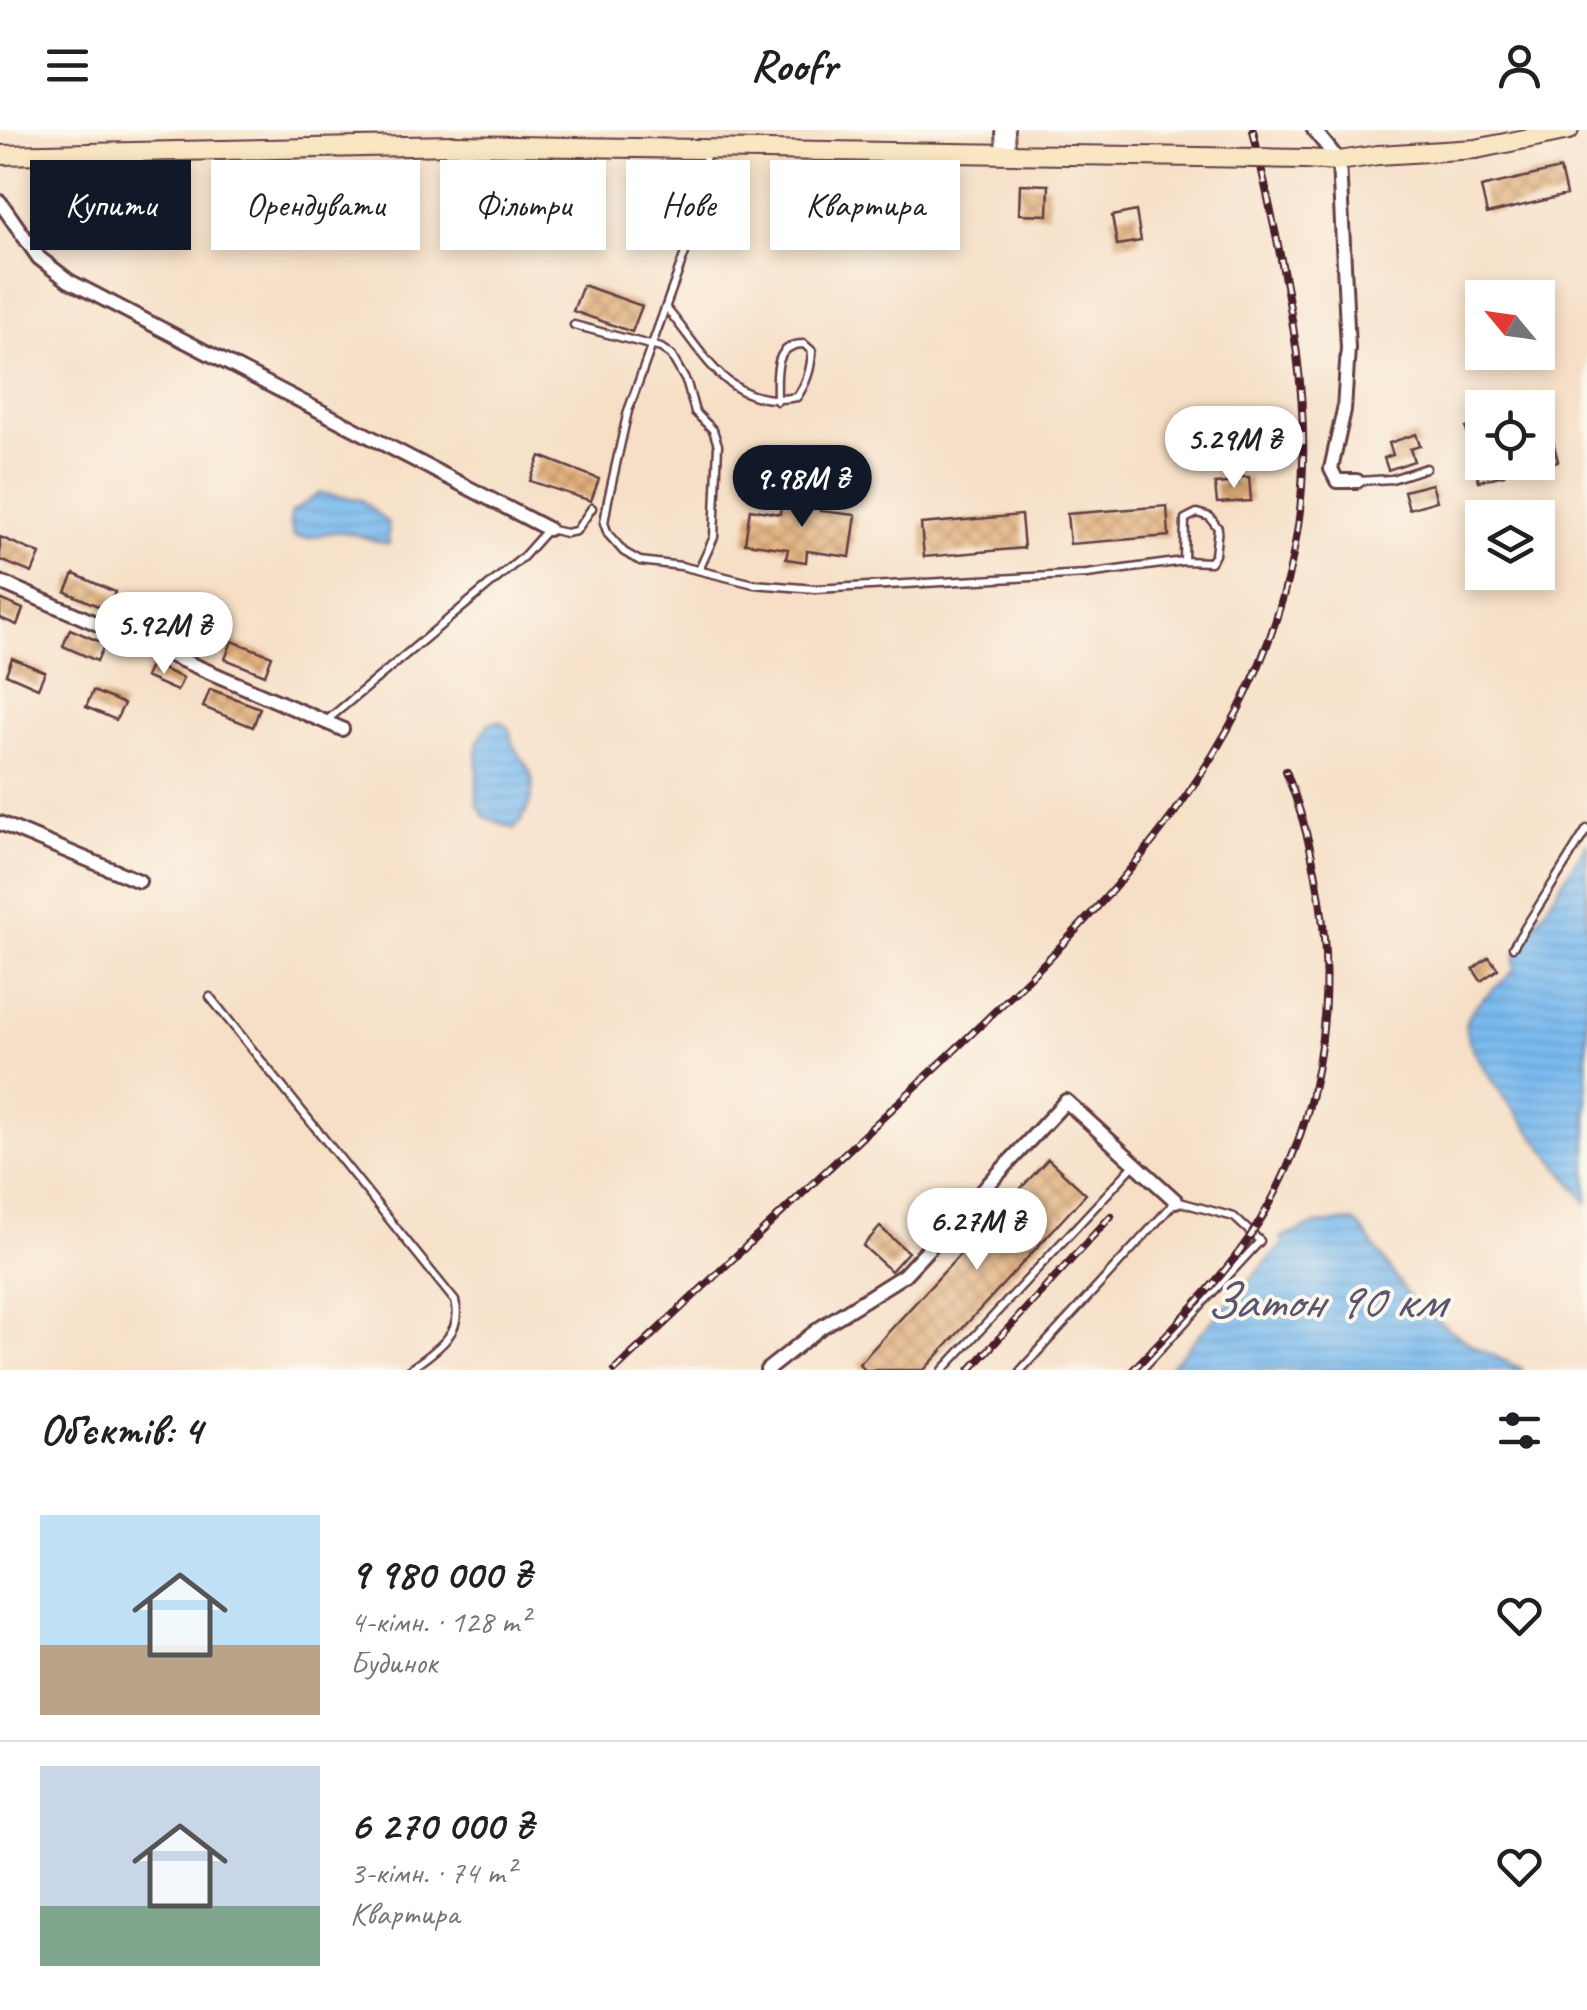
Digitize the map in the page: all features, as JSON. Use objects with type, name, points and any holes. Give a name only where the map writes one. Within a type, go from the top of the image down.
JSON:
[{"type":"main road","points":[[0,154],[452,145],[1338,161],[1476,150],[1569,130]]},
{"type":"street","points":[[1005,130],[1006,154]]},
{"type":"street","points":[[1314,130],[1338,161],[1348,348],[1344,410],[1331,469],[1337,481],[1357,481]]},
{"type":"street","points":[[0,202],[39,258],[69,281],[548,528]]},
{"type":"street","points":[[0,582],[342,729]]},
{"type":"street","points":[[0,822],[139,881]]},
{"type":"street","points":[[767,1370],[820,1328],[904,1274],[1066,1101],[1176,1202]]},
{"type":"lane","points":[[706,150],[703,185],[690,240],[628,410],[604,523],[624,552],[640,561],[754,584],[815,589],[1087,574],[1184,561],[1210,562],[1215,555],[1218,528],[1210,517],[1197,513],[1185,519],[1184,561]]},
{"type":"lane","points":[[666,308],[715,372],[732,386],[754,396],[778,401],[797,397],[806,383],[812,352],[804,344],[793,344],[784,350],[778,362],[778,401]]},
{"type":"lane","points":[[574,325],[650,345],[671,356],[687,383],[695,412],[713,430],[718,445],[714,537],[699,570]]},
{"type":"lane","points":[[1357,481],[1392,479],[1426,468]]},
{"type":"lane","points":[[326,721],[523,557],[548,528],[566,533],[576,530],[592,508]]},
{"type":"lane","points":[[1512,947],[1587,829]]},
{"type":"lane","points":[[210,997],[455,1301],[458,1319],[448,1337],[409,1370]]},
{"type":"lane","points":[[943,1370],[1135,1164]]},
{"type":"lane","points":[[1021,1370],[1176,1202],[1234,1217],[1260,1241],[1141,1370]]},
{"type":"water","points":[[320,493],[361,500],[388,523],[389,544],[342,532],[307,538],[294,536],[291,513]]},
{"type":"water","points":[[499,721],[510,729],[513,745],[531,774],[528,807],[515,829],[485,817],[477,804],[477,743],[489,723]]},
{"type":"water","points":[[1587,843],[1587,1203],[1495,1084],[1468,1037],[1466,1022],[1481,1001],[1514,970],[1515,957]]},
{"type":"water","name":"Затон 90 км","points":[[1353,1221],[1413,1303],[1473,1346],[1524,1370],[1167,1370],[1285,1242],[1281,1238],[1316,1224]]},
{"type":"building","points":[[1560,169],[1566,195],[1487,214],[1481,187]]},
{"type":"building","points":[[1020,184],[1049,185],[1048,215],[1019,214]]},
{"type":"building","points":[[1136,211],[1141,241],[1117,245],[1112,216]]},
{"type":"building","points":[[583,285],[642,306],[632,332],[573,311]]},
{"type":"building","points":[[1416,434],[1420,446],[1410,449],[1414,461],[1388,470],[1384,458],[1393,455],[1389,443]]},
{"type":"building","points":[[540,456],[599,479],[591,501],[530,481]]},
{"type":"building","points":[[1238,477],[1249,477],[1251,501],[1217,503],[1215,484],[1238,482]]},
{"type":"building","points":[[1432,484],[1437,501],[1409,509],[1404,491]]},
{"type":"building","points":[[782,498],[820,504],[820,511],[856,515],[850,557],[807,551],[806,562],[786,559],[788,549],[745,543],[750,509],[780,514]]},
{"type":"building","points":[[1167,506],[1169,536],[1070,544],[1067,514]]},
{"type":"building","points":[[1021,515],[1024,548],[924,557],[921,524]]},
{"type":"building","points":[[0,537],[40,554],[32,573],[0,560]]},
{"type":"building","points":[[74,574],[115,592],[107,610],[66,592]]},
{"type":"building","points":[[0,599],[23,609],[17,625],[0,618]]},
{"type":"building","points":[[162,609],[204,629],[195,648],[153,629]]},
{"type":"building","points":[[70,629],[105,644],[97,661],[63,646]]},
{"type":"building","points":[[232,641],[272,656],[265,675],[225,659]]},
{"type":"building","points":[[12,658],[45,672],[38,688],[6,674]]},
{"type":"building","points":[[151,664],[183,678],[177,691],[145,677]]},
{"type":"building","points":[[210,689],[260,708],[253,727],[203,707]]},
{"type":"building","points":[[93,691],[124,704],[116,720],[86,707]]},
{"type":"building","points":[[1489,957],[1498,969],[1481,981],[1473,969]]},
{"type":"building","points":[[1048,1159],[1086,1194],[924,1370],[865,1370],[859,1364]]},
{"type":"building","points":[[880,1227],[908,1252],[891,1271],[863,1246]]},
{"type":"railway","points":[[615,1370],[961,1044],[1089,916],[1148,847],[1200,775],[1244,698],[1277,615],[1298,526],[1303,476],[1303,426],[1293,327],[1253,130]]},
{"type":"railway","points":[[1133,1370],[1208,1290],[1249,1238],[1280,1184],[1302,1128],[1317,1069],[1324,1010],[1325,949],[1305,829],[1286,771]]},
{"type":"railway","points":[[970,1370],[1111,1216]]}]
